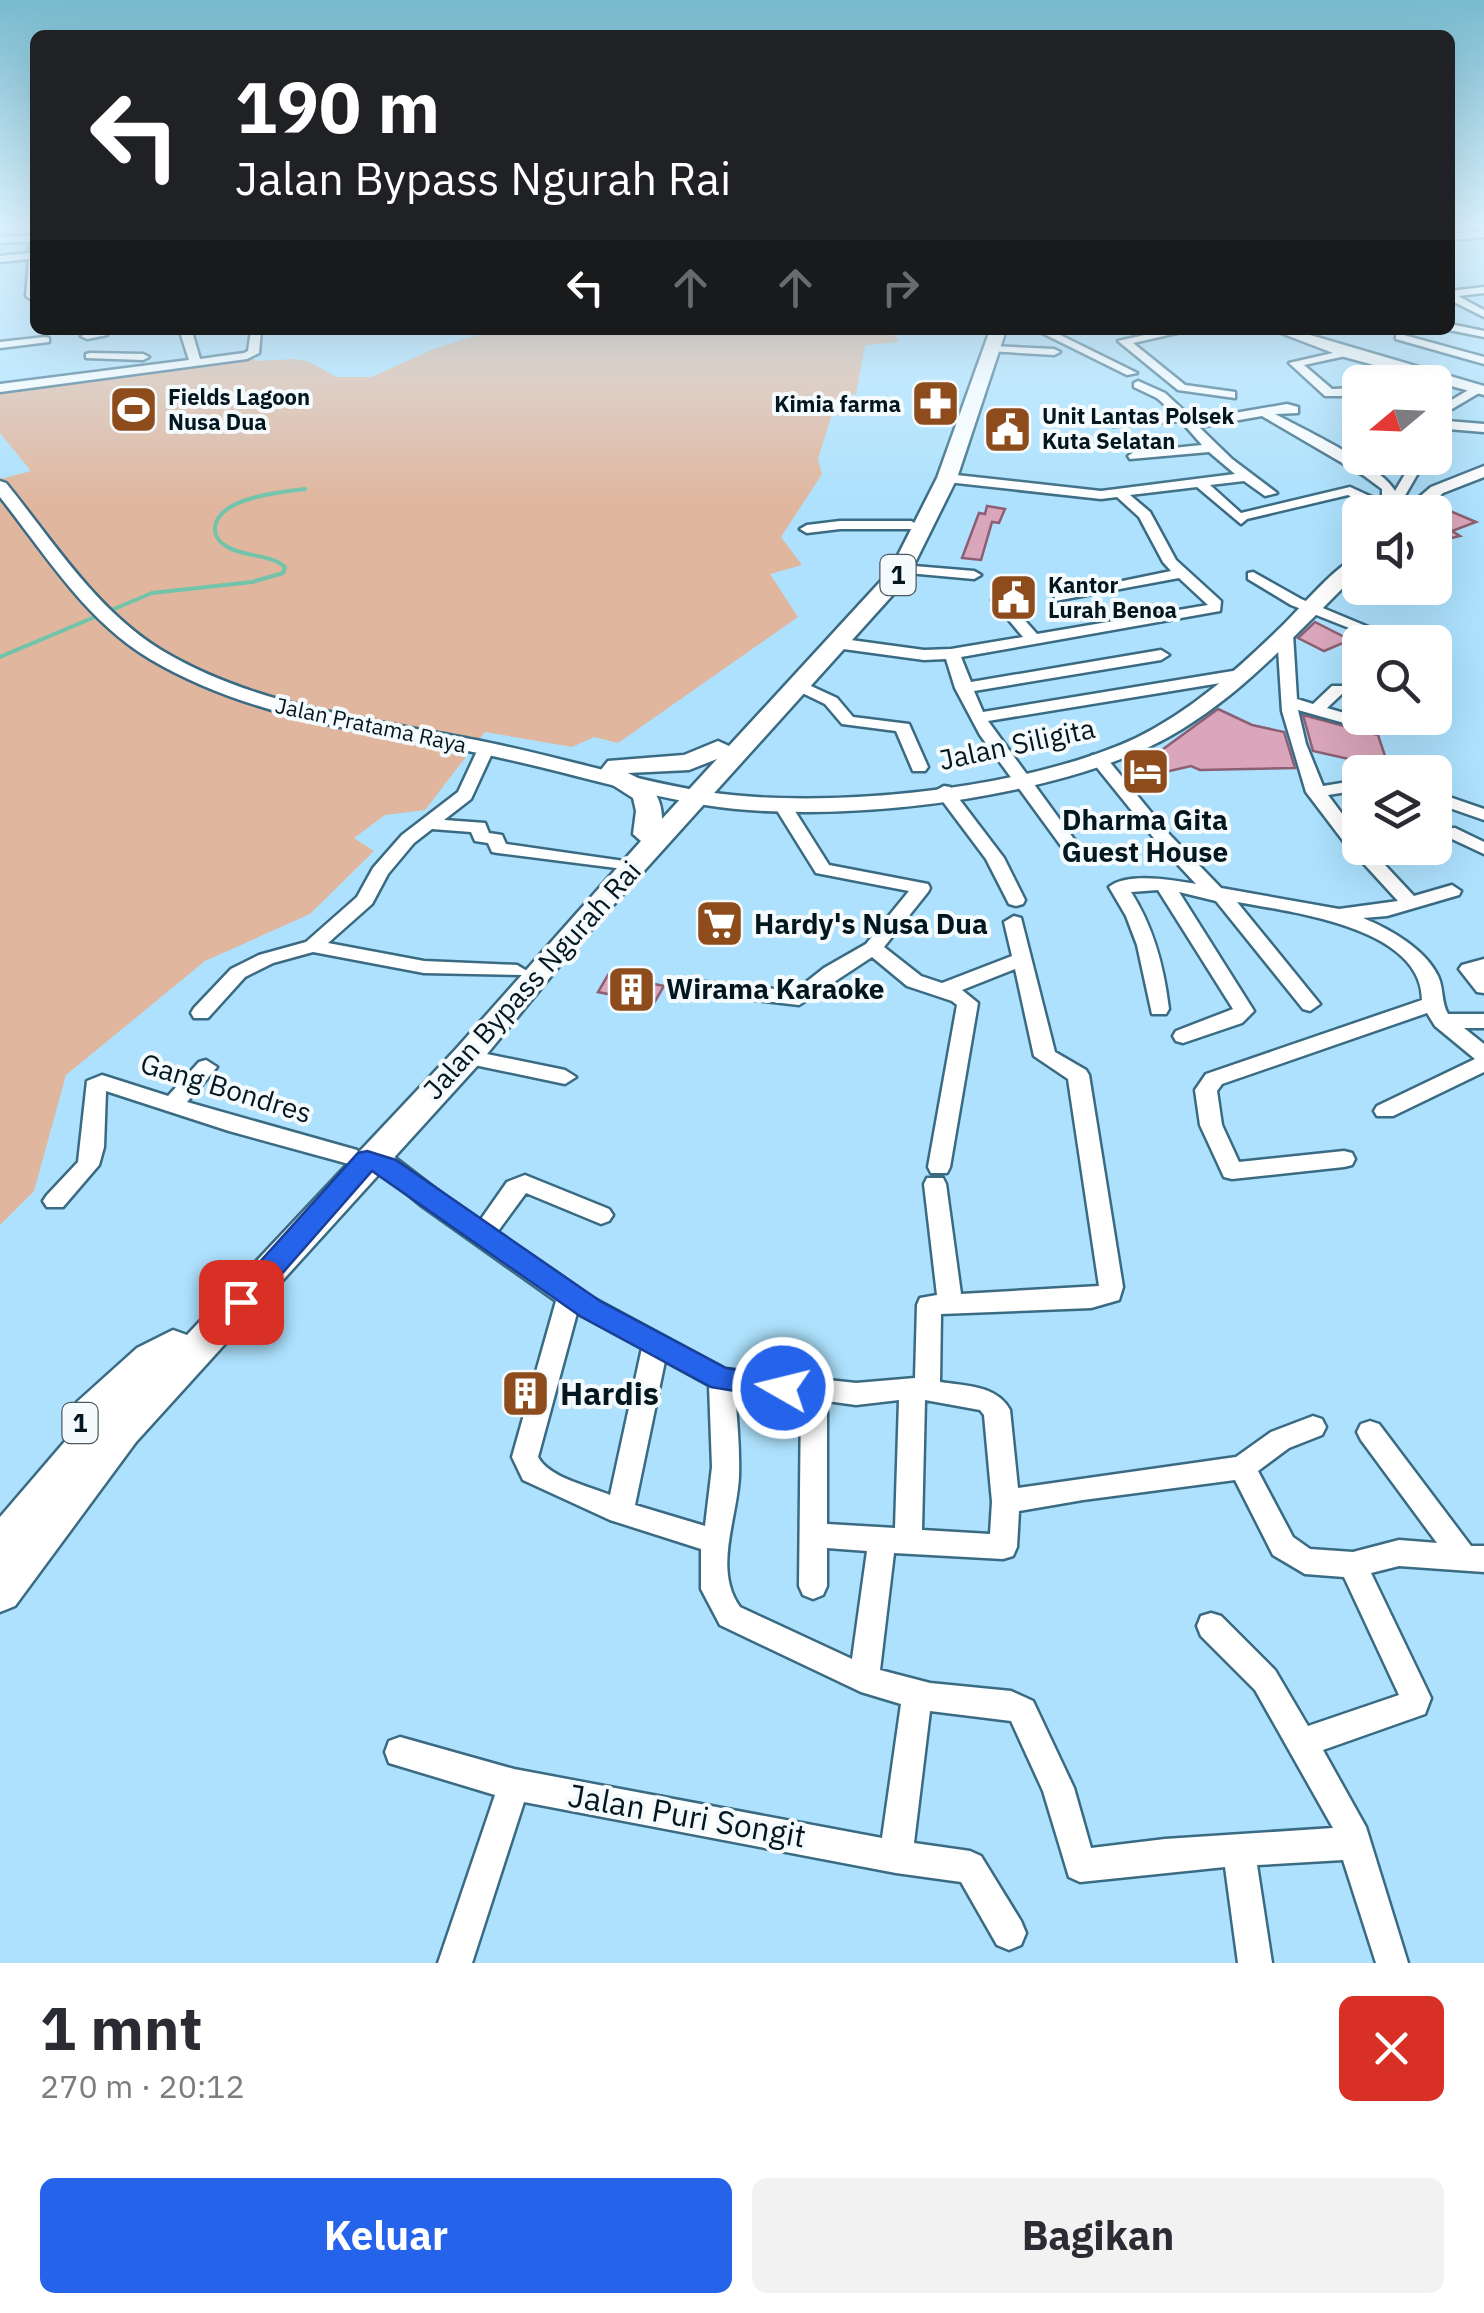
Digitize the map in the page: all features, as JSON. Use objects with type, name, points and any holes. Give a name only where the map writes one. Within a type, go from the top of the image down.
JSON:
[{"type":"highway","name":"Jalan Bypass Ngurah Rai","points":[[0,1546],[95,1431],[160,1364],[173,1345],[369,1159],[517,971],[646,834],[798,685],[902,570],[947,478],[993,336]]},
{"type":"highway","name":"Jalan Bypass Ngurah Rai","points":[[0,1592],[122,1430],[466,1057],[693,788],[718,750],[830,635],[886,570],[910,526],[993,336]]},
{"type":"highway","points":[[614,771],[690,762],[718,750]]},
{"type":"highway","points":[[614,771],[644,795],[652,808],[646,834]]},
{"type":"highway","name":"1","points":[[0,1516],[78,1424],[150,1359],[173,1345]]},
{"type":"main road","points":[[1294,335],[1390,365]]},
{"type":"main road","points":[[1452,384],[1482,390]]},
{"type":"main road","points":[[1431,495],[1484,471]]},
{"type":"main road","name":"Jalan Pratama Raya","points":[[5,492],[121,632],[156,655],[239,694],[294,711],[693,788]]},
{"type":"main road","name":"Jalan Siligita","points":[[693,788],[738,802],[782,804],[944,791],[1019,779],[1098,759],[1142,743],[1194,712],[1245,674],[1342,578]]},
{"type":"street","points":[[21,324],[22,342]]},
{"type":"street","points":[[1455,331],[1482,341]]},
{"type":"street","points":[[87,336],[100,335]]},
{"type":"street","points":[[187,335],[195,362]]},
{"type":"street","points":[[96,374],[89,354],[195,362],[252,354],[255,335]]},
{"type":"street","points":[[1050,335],[1167,398],[1211,448],[1244,478],[1270,492]]},
{"type":"street","points":[[1120,335],[1172,382],[1190,392],[1225,394],[1226,405],[1242,417]]},
{"type":"street","points":[[1126,340],[1156,335]]},
{"type":"street","points":[[1423,343],[1436,335]]},
{"type":"street","points":[[993,336],[1054,352]]},
{"type":"street","points":[[1400,337],[1484,360]]},
{"type":"street","points":[[0,344],[45,340]]},
{"type":"street","points":[[1457,352],[1482,341]]},
{"type":"street","points":[[1342,392],[1328,392],[1296,363],[1346,354]]},
{"type":"street","points":[[0,388],[96,374],[144,359]]},
{"type":"street","points":[[1452,405],[1482,390]]},
{"type":"street","points":[[1117,423],[1242,417],[1294,410]]},
{"type":"street","points":[[1265,413],[1368,472],[1388,488],[1389,495]]},
{"type":"street","points":[[1452,424],[1483,424]]},
{"type":"street","points":[[1134,456],[1211,448]]},
{"type":"street","points":[[947,478],[1086,495],[1244,478]]},
{"type":"street","points":[[1201,484],[1240,518],[1350,491],[1358,495]]},
{"type":"street","points":[[836,643],[924,655],[951,654],[1217,607],[1170,562],[1145,514],[1121,494]]},
{"type":"street","points":[[807,529],[840,525],[910,526]]},
{"type":"street","points":[[902,570],[974,575]]},
{"type":"street","points":[[1060,598],[1180,573]]},
{"type":"street","points":[[1253,576],[1312,608],[1354,625]]},
{"type":"street","points":[[999,600],[1033,638]]},
{"type":"street","points":[[1286,634],[1289,702],[1304,770],[1315,792],[1342,822]]},
{"type":"street","points":[[1116,639],[1135,658]]},
{"type":"street","points":[[951,654],[959,666],[962,688],[978,718],[1070,846]]},
{"type":"street","points":[[962,688],[1161,655]]},
{"type":"street","points":[[1077,667],[1105,697]]},
{"type":"street","points":[[978,718],[1245,674]]},
{"type":"street","points":[[798,685],[832,700],[848,721],[903,727],[919,767]]},
{"type":"street","points":[[1316,710],[1338,689]]},
{"type":"street","points":[[1289,702],[1342,717]]},
{"type":"street","points":[[201,1013],[250,965],[313,946],[365,900],[380,872],[399,850],[464,795],[469,746]]},
{"type":"street","points":[[1098,759],[1310,1004]]},
{"type":"street","points":[[1315,792],[1342,787]]},
{"type":"street","points":[[865,1676],[895,1539],[919,1389],[926,1310],[950,1302],[1091,1298],[1110,1293],[1078,1075],[1046,1056],[1015,911],[995,858],[944,791]]},
{"type":"street","points":[[704,988],[796,999],[872,948],[921,888],[823,869],[782,804]]},
{"type":"street","points":[[1452,804],[1484,815]]},
{"type":"street","points":[[429,824],[479,828],[480,837],[496,840],[498,848],[618,864]]},
{"type":"street","points":[[1452,833],[1484,848]]},
{"type":"street","points":[[1378,865],[1411,904]]},
{"type":"street","points":[[1164,884],[1244,1010],[1235,1018],[1183,1036]]},
{"type":"street","points":[[1159,1009],[1148,942],[1136,912],[1118,887],[1164,884],[1336,914],[1376,930],[1414,959],[1432,987],[1437,1012],[1484,1055]]},
{"type":"street","points":[[1336,914],[1387,910],[1452,891]]},
{"type":"street","points":[[313,946],[424,966],[517,971]]},
{"type":"street","points":[[872,948],[914,980],[965,999],[968,1008],[937,1175],[950,1302]]},
{"type":"street","points":[[942,990],[1024,959]]},
{"type":"street","points":[[1484,965],[1469,969],[1484,986]]},
{"type":"street","points":[[1344,1159],[1232,1171],[1211,1125],[1208,1084],[1260,1062],[1437,1012],[1484,1021]]},
{"type":"street","points":[[466,1057],[565,1077]]},
{"type":"street","points":[[1385,1112],[1484,1063]]},
{"type":"street","points":[[171,1106],[206,1067]]},
{"type":"street","name":"Gang Bondres","points":[[55,1201],[88,1165],[98,1083],[107,1082],[171,1106],[369,1159]]},
{"type":"street","points":[[369,1159],[569,1297],[722,1379],[814,1392],[856,1394],[919,1389],[987,1401],[997,1410],[1006,1502],[1003,1548],[812,1535]]},
{"type":"street","points":[[482,1236],[516,1188],[525,1182],[601,1215]]},
{"type":"street","points":[[569,1297],[525,1458],[532,1472],[620,1512],[714,1541]]},
{"type":"street","points":[[620,1512],[656,1342]]},
{"type":"street","points":[[722,1379],[724,1499],[714,1541],[717,1597],[730,1616],[871,1682],[917,1693],[1012,1705],[1022,1711],[1058,1788],[1080,1866],[1166,1855],[1354,1842]]},
{"type":"street","points":[[812,1586],[814,1392]]},
{"type":"street","points":[[1006,1502],[1242,1468],[1280,1440],[1312,1427]]},
{"type":"street","points":[[1370,1432],[1474,1559]]},
{"type":"street","points":[[1242,1468],[1283,1546],[1305,1561],[1353,1565],[1399,1554],[1474,1559]]},
{"type":"street","points":[[1304,1742],[1414,1704],[1416,1698],[1353,1565]]},
{"type":"street","points":[[1211,1626],[1264,1680],[1304,1742],[1350,1827],[1392,1962]]},
{"type":"street","points":[[896,1857],[917,1693]]},
{"type":"street","name":"Jalan Puri Songit","points":[[400,1752],[514,1785],[896,1857],[970,1867],[1009,1933]]},
{"type":"street","points":[[455,1963],[514,1785]]},
{"type":"street","points":[[1239,1852],[1255,1963]]},
{"type":"shaded area","points":[[477,335],[895,335],[899,342],[865,345],[856,394],[837,398],[818,459],[822,474],[781,537],[802,565],[770,574],[798,617],[618,743],[594,737],[572,747],[485,732],[425,810],[385,815],[354,838],[374,851],[310,914],[205,961],[66,1075],[34,1191],[0,1225],[0,479],[31,471],[0,433],[0,388],[252,357],[256,361],[310,362],[336,377],[371,377]]},
{"type":"building","points":[[987,506],[1005,509],[999,523],[992,522],[981,560],[962,558],[979,513],[985,514]]},
{"type":"building","points":[[1452,512],[1476,522],[1452,531]]},
{"type":"building","points":[[1315,622],[1342,636],[1342,643],[1324,651],[1298,638]]},
{"type":"building","points":[[1218,709],[1252,725],[1284,732],[1295,768],[1200,770],[1191,766],[1152,775],[1161,783],[1144,787],[1124,768],[1144,763]]},
{"type":"building","points":[[1303,715],[1342,725],[1342,735],[1378,735],[1385,755],[1342,757],[1313,751]]},
{"type":"building","name":"Wirama Karaoke","points":[[608,975],[664,986],[654,1003],[598,992]]},
{"type":"building","points":[[514,1378],[530,1378],[521,1411],[508,1410]]},
{"type":"waterway","points":[[0,657],[152,593],[252,582],[283,573],[285,567],[279,563],[223,544],[215,527],[219,517],[239,503],[305,489]]},
{"type":"place","name":"Kimia farma","points":[[936,404]]},
{"type":"place","name":"Fields Lagoon Nusa Dua","points":[[133,410]]},
{"type":"place","name":"Unit Lantas Polsek Kuta Selatan","points":[[1007,429]]},
{"type":"place","name":"Kantor Lurah Benoa","points":[[1013,598]]},
{"type":"place","name":"Dharma Gita Guest House","points":[[1145,772]]},
{"type":"place","name":"Hardy's Nusa Dua","points":[[719,924]]},
{"type":"place","name":"Wirama Karaoke","points":[[631,989]]},
{"type":"place","name":"Hardis","points":[[525,1394]]},
{"type":"route","points":[[241,1302],[367,1160],[387,1166],[569,1297],[610,1320],[722,1379],[783,1388]]}]
